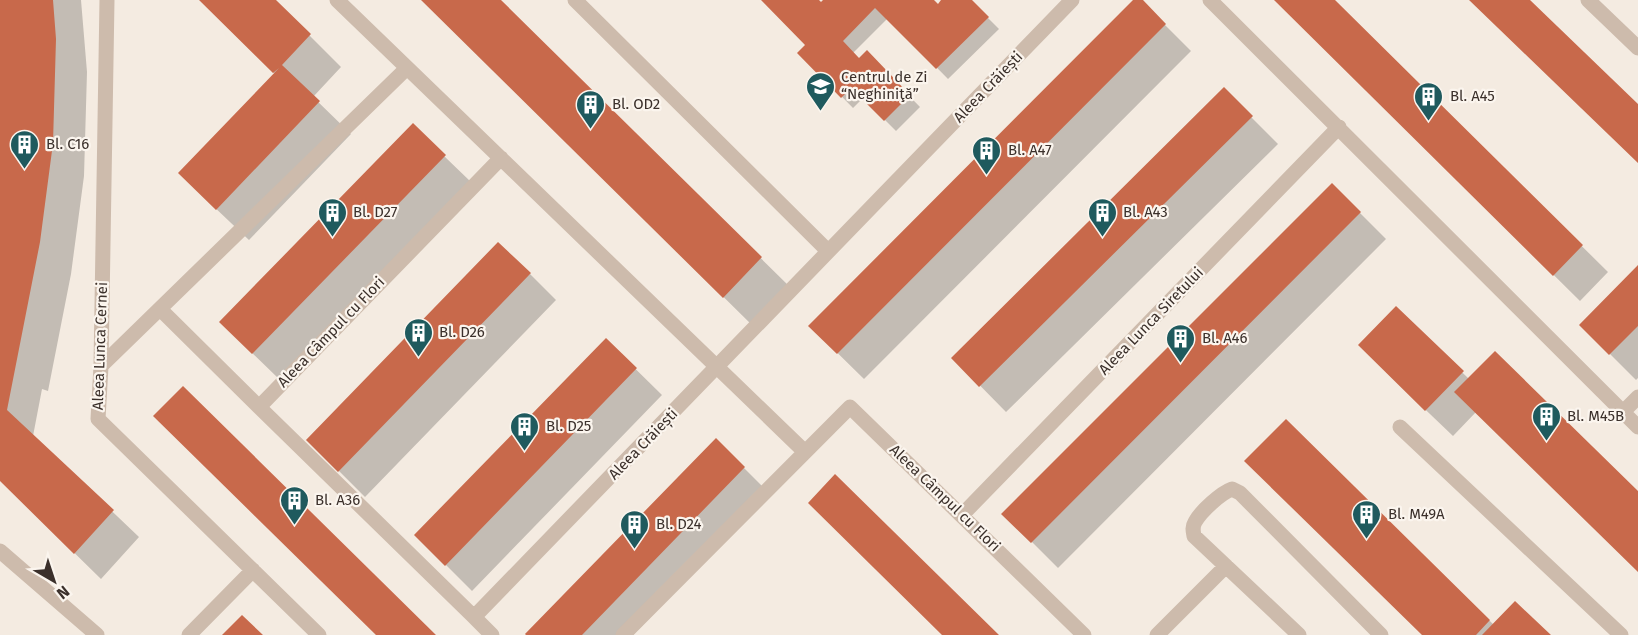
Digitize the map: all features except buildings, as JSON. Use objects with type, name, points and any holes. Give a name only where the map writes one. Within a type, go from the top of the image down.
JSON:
[{"type":"street","name":"Aleea Lunca Cernei","points":[[107,0],[101,366],[98,419],[319,635]]},
{"type":"street","points":[[337,0],[805,452]]},
{"type":"street","points":[[574,0],[828,251]]},
{"type":"street","name":"Aleea Crăiești","points":[[474,617],[1072,0]]},
{"type":"street","points":[[1210,0],[1638,427]]},
{"type":"street","points":[[1588,0],[1638,48]]},
{"type":"street","points":[[101,366],[407,68]]},
{"type":"street","name":"Aleea Lunca Siretului","points":[[963,515],[1339,127]]},
{"type":"street","name":"Aleea Câmpul cu Flori","points":[[259,407],[501,158]]},
{"type":"street","points":[[160,309],[492,635]]},
{"type":"street","points":[[1623,412],[1638,397]]},
{"type":"street","name":"Aleea Câmpul cu Flori","points":[[623,635],[850,407],[1084,635]]},
{"type":"street","points":[[1400,427],[1621,635]]},
{"type":"street","points":[[1299,635],[1194,536],[1192,529],[1194,522],[1224,492],[1232,489],[1240,493],[1382,635]]},
{"type":"street","points":[[0,552],[97,635]]},
{"type":"street","points":[[1157,635],[1226,566]]},
{"type":"street","points":[[189,635],[252,570]]},
{"type":"place","name":"Centrul de Zi “Neghiniţă”","points":[[820,112]]},
{"type":"place","name":"Bl. A45","points":[[1429,122]]},
{"type":"place","name":"Bl. OD2","points":[[591,130]]},
{"type":"place","name":"Bl. C16","points":[[25,170]]},
{"type":"place","name":"Bl. A47","points":[[987,176]]},
{"type":"place","name":"Bl. D27","points":[[332,238]]},
{"type":"place","name":"Bl. A43","points":[[1102,238]]},
{"type":"place","name":"Bl. D26","points":[[418,358]]},
{"type":"place","name":"Bl. A46","points":[[1181,364]]},
{"type":"place","name":"Bl. M45B","points":[[1546,442]]},
{"type":"place","name":"Bl. D25","points":[[525,452]]},
{"type":"place","name":"Bl. A36","points":[[294,526]]},
{"type":"place","name":"Bl. M49A","points":[[1367,540]]},
{"type":"place","name":"Bl. D24","points":[[635,550]]}]
